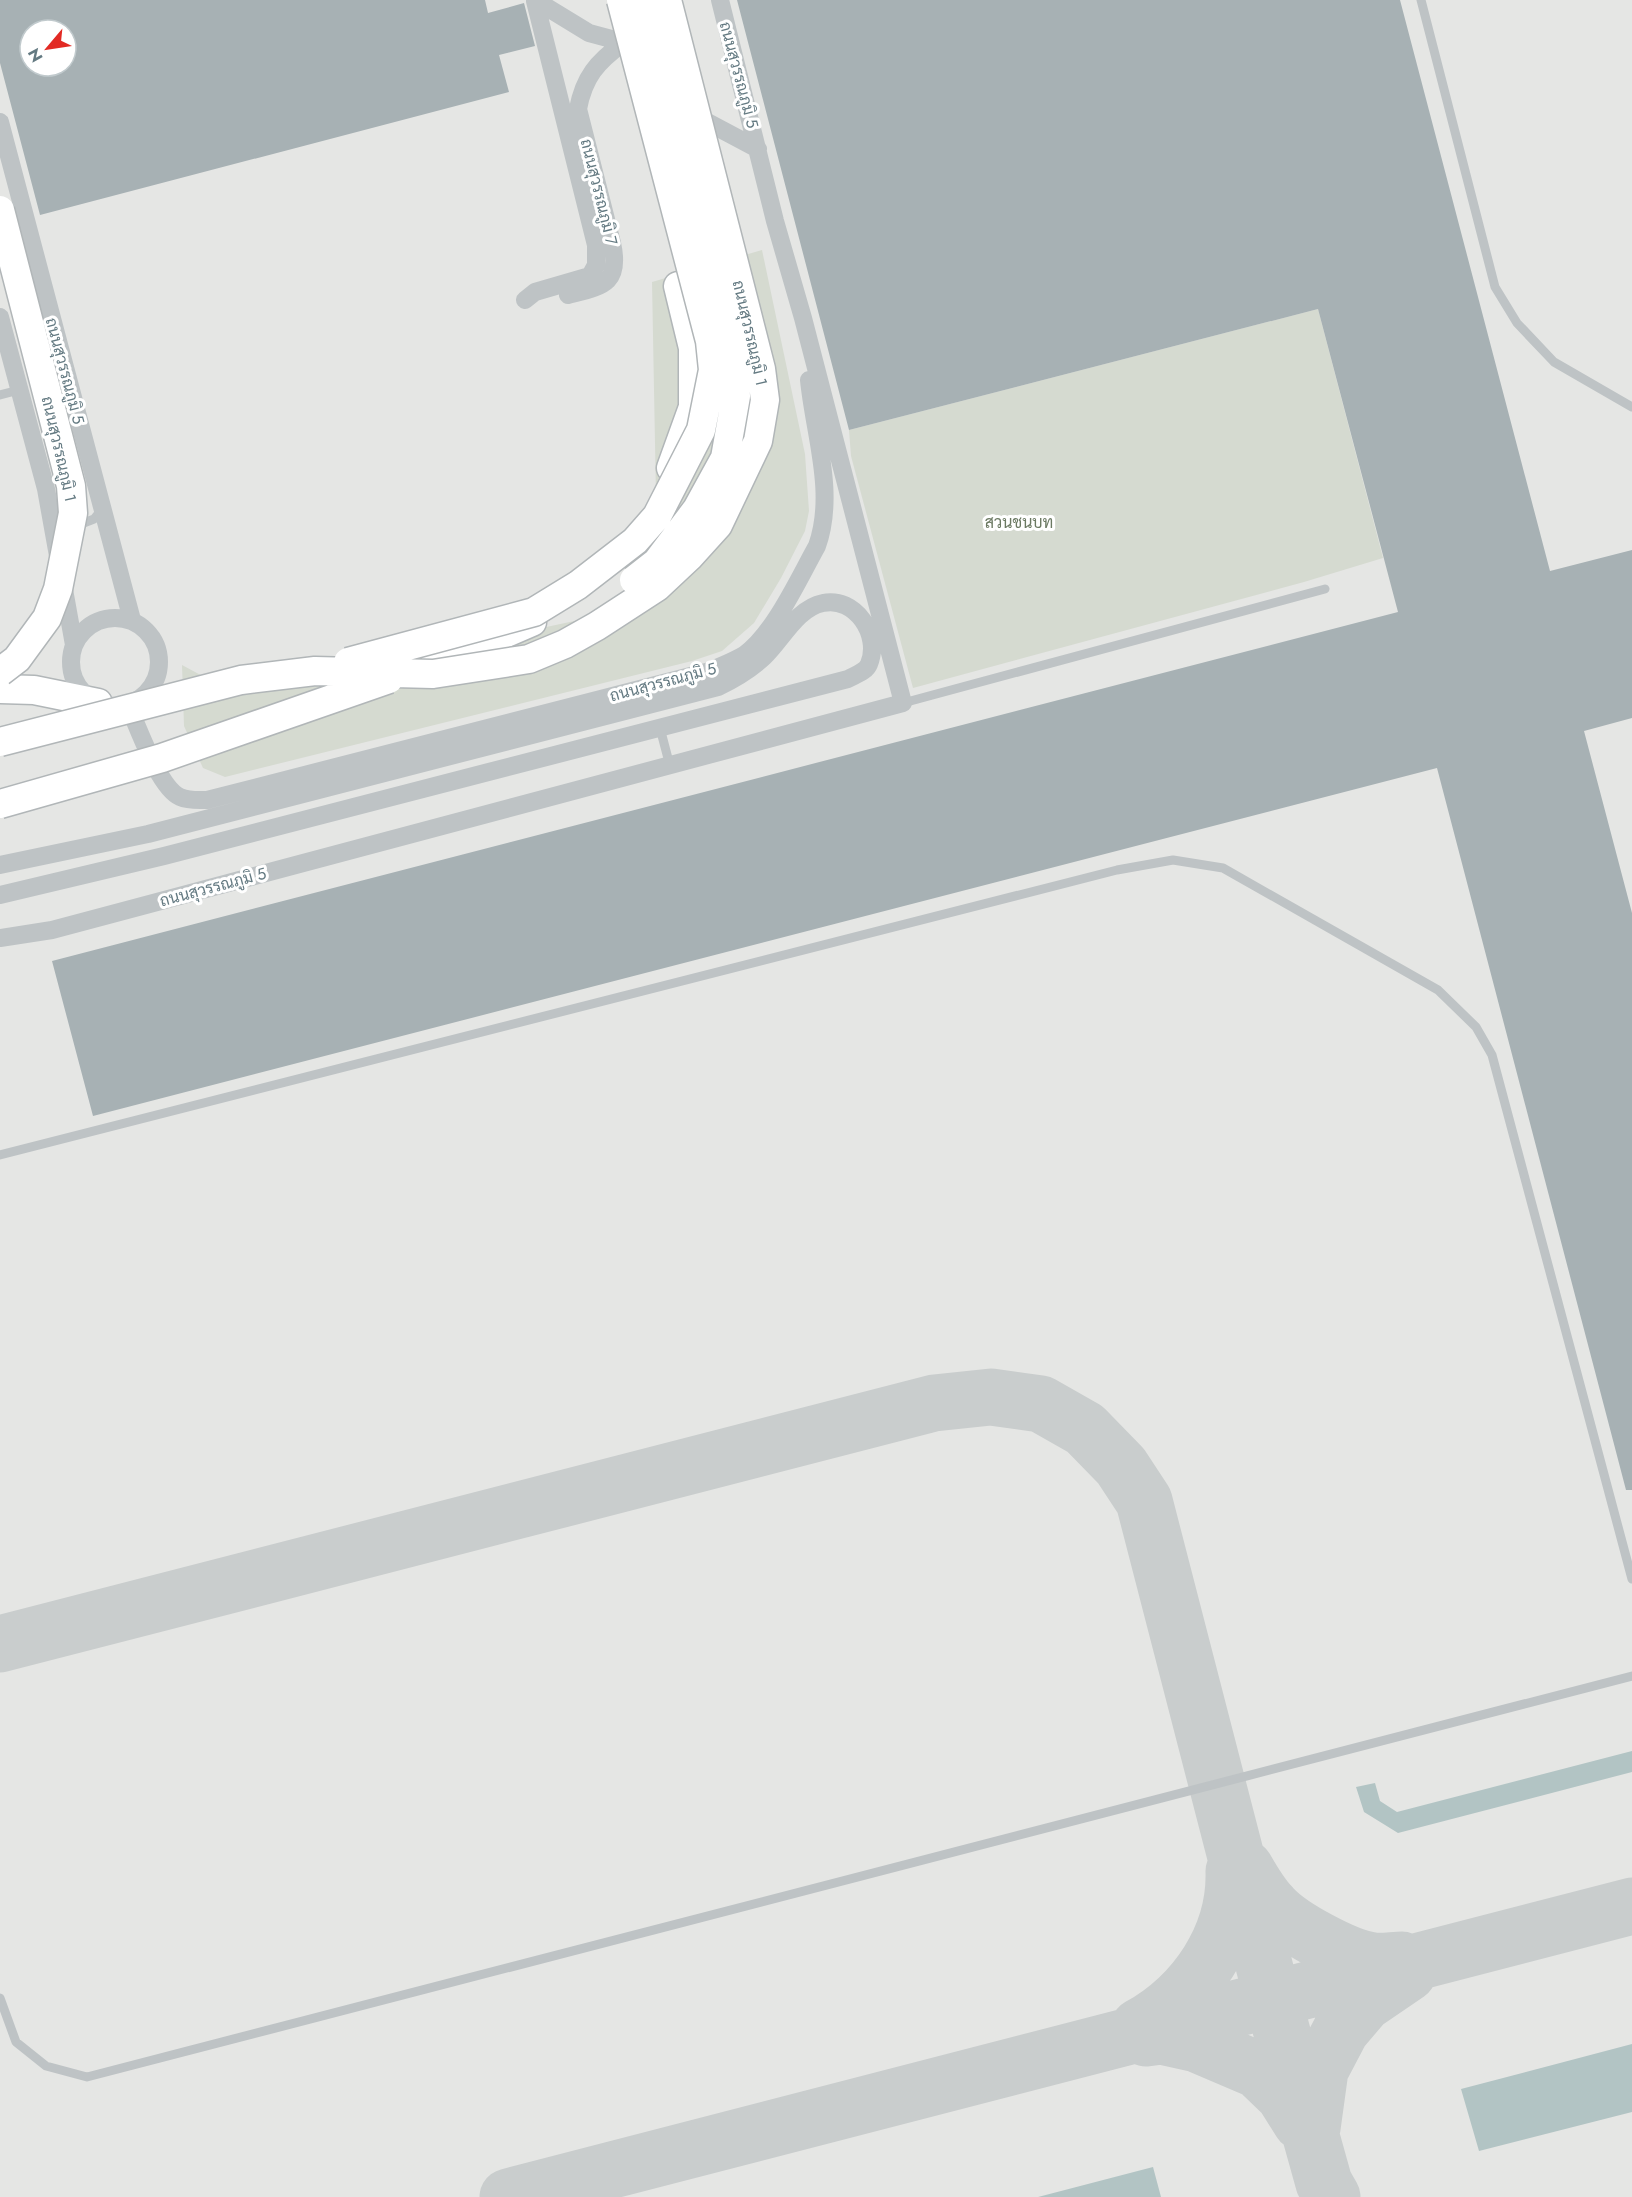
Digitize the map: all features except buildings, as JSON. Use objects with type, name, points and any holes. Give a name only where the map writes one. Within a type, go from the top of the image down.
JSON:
[{"type":"highway","name":"ถนนสุวรรณภูมิ 1","points":[[0,804],[162,758],[434,664],[538,619],[588,588],[623,558],[645,526],[662,495],[693,407],[693,348],[603,0]]},
{"type":"highway","name":"ถนนสุวรรณภูมิ 1","points":[[0,742],[241,680],[315,671],[534,612],[578,585],[635,541],[657,516],[701,430],[713,370],[710,341],[619,0]]},
{"type":"highway","name":"ถนนสุวรรณภูมิ 1","points":[[434,664],[492,654],[533,643],[550,637],[607,603],[657,562],[697,509],[725,458],[736,396],[734,351],[642,0]]},
{"type":"highway","name":"ถนนสุวรรณภูมิ 1","points":[[315,671],[433,674],[529,658],[565,644],[589,631],[657,587],[689,558],[718,525],[758,441],[765,400],[761,369],[667,0]]},
{"type":"highway","name":"ถนนสุวรรณภูมิ 1","points":[[0,210],[71,486],[73,513],[58,589],[47,618],[18,658],[0,672]]},
{"type":"highway","points":[[0,688],[34,690],[98,703]]},
{"type":"street","points":[[535,0],[589,33],[626,43],[641,53],[675,101],[688,111],[758,149]]},
{"type":"street","name":"ถนนสุวรรณภูมิ 7","points":[[535,0],[596,245],[596,265],[590,276],[535,292],[525,300],[537,303],[598,287],[609,281],[614,272],[615,256],[578,109],[582,88],[595,69],[605,56],[626,43]]},
{"type":"street","points":[[619,0],[626,43]]},
{"type":"street","name":"ถนนสุวรรณภูมิ 5","points":[[0,938],[52,930],[903,704],[775,221],[720,0]]},
{"type":"street","name":"ถนนสุวรรณภูมิ 5","points":[[0,122],[5,163],[45,299],[132,620]]},
{"type":"street","points":[[0,316],[45,489],[74,645]]},
{"type":"street","name":"ถนนสุวรรณภูมิ 5","points":[[128,705],[163,782],[178,797],[194,801],[207,800],[710,671],[745,654],[766,633],[778,615],[817,546],[824,526],[823,472],[811,398],[802,318]]},
{"type":"street","name":"ถนนสุวรรณภูมิ 5","points":[[0,865],[148,834],[718,687],[741,676],[764,657],[811,606],[825,602],[839,602],[853,609],[891,660]]},
{"type":"street","name":"ถนนสุวรรณภูมิ 5","points":[[0,895],[164,856],[848,679],[863,672],[869,663],[871,636],[878,610]]},
{"type":"street","points":[[118,617],[132,620],[146,629],[155,641],[160,657],[159,672],[153,686],[142,698],[128,705],[113,707],[98,703],[86,696],[77,685],[70,658],[74,645],[81,633],[98,621],[118,617]]},
{"type":"lane","points":[[1420,0],[1495,287],[1516,324],[1554,362],[1632,407]]},
{"type":"lane","points":[[0,310],[45,299]]},
{"type":"lane","points":[[0,395],[19,390]]},
{"type":"lane","points":[[51,519],[69,526],[79,526],[94,519],[103,508]]},
{"type":"lane","points":[[903,704],[1325,589]]},
{"type":"lane","points":[[660,728],[670,766]]},
{"type":"lane","points":[[0,1155],[1117,870],[1173,860],[1223,868],[1438,990],[1476,1027],[1492,1055],[1632,1579]]},
{"type":"lane","points":[[0,1998],[16,2042],[46,2066],[87,2077],[1632,1676]]},
{"type":"shaded area","points":[[0,0],[1632,0],[1632,2197],[0,2197]]},
{"type":"shaded area","points":[[1632,1751],[1632,1772],[1398,1833],[1364,1812],[1356,1787],[1375,1783],[1380,1801],[1397,1812]]},
{"type":"shaded area","points":[[1632,2044],[1632,2112],[1479,2151],[1461,2089]]},
{"type":"shaded area","points":[[1153,2167],[1161,2197],[1038,2197]]},
{"type":"green space","points":[[762,250],[805,454],[809,511],[805,531],[754,623],[722,651],[692,661],[225,777],[203,768],[184,726],[182,665],[236,694],[658,603],[652,282]]},
{"type":"green space","name":"สวนชนบท","points":[[1318,309],[1383,558],[1304,582],[913,688],[851,456],[849,430]]},
{"type":"taxiway","points":[[0,1644],[934,1403],[991,1397],[1041,1404],[1085,1429],[1121,1466],[1144,1501],[1273,2000],[1324,2183],[1332,2197]]},
{"type":"taxiway","points":[[1245,1868],[1272,1907],[1305,1932],[1335,1948],[1363,1959],[1402,1960]]},
{"type":"taxiway","points":[[1139,2027],[1178,1999],[1208,1962],[1220,1941],[1228,1919],[1233,1895],[1234,1871]]},
{"type":"taxiway","points":[[508,2197],[1632,1906]]},
{"type":"taxiway","points":[[1312,2128],[1320,2070],[1341,2030],[1364,2003],[1408,1973]]},
{"type":"taxiway","points":[[1146,2038],[1161,2036],[1197,2044],[1258,2070],[1284,2095],[1301,2122]]}]
